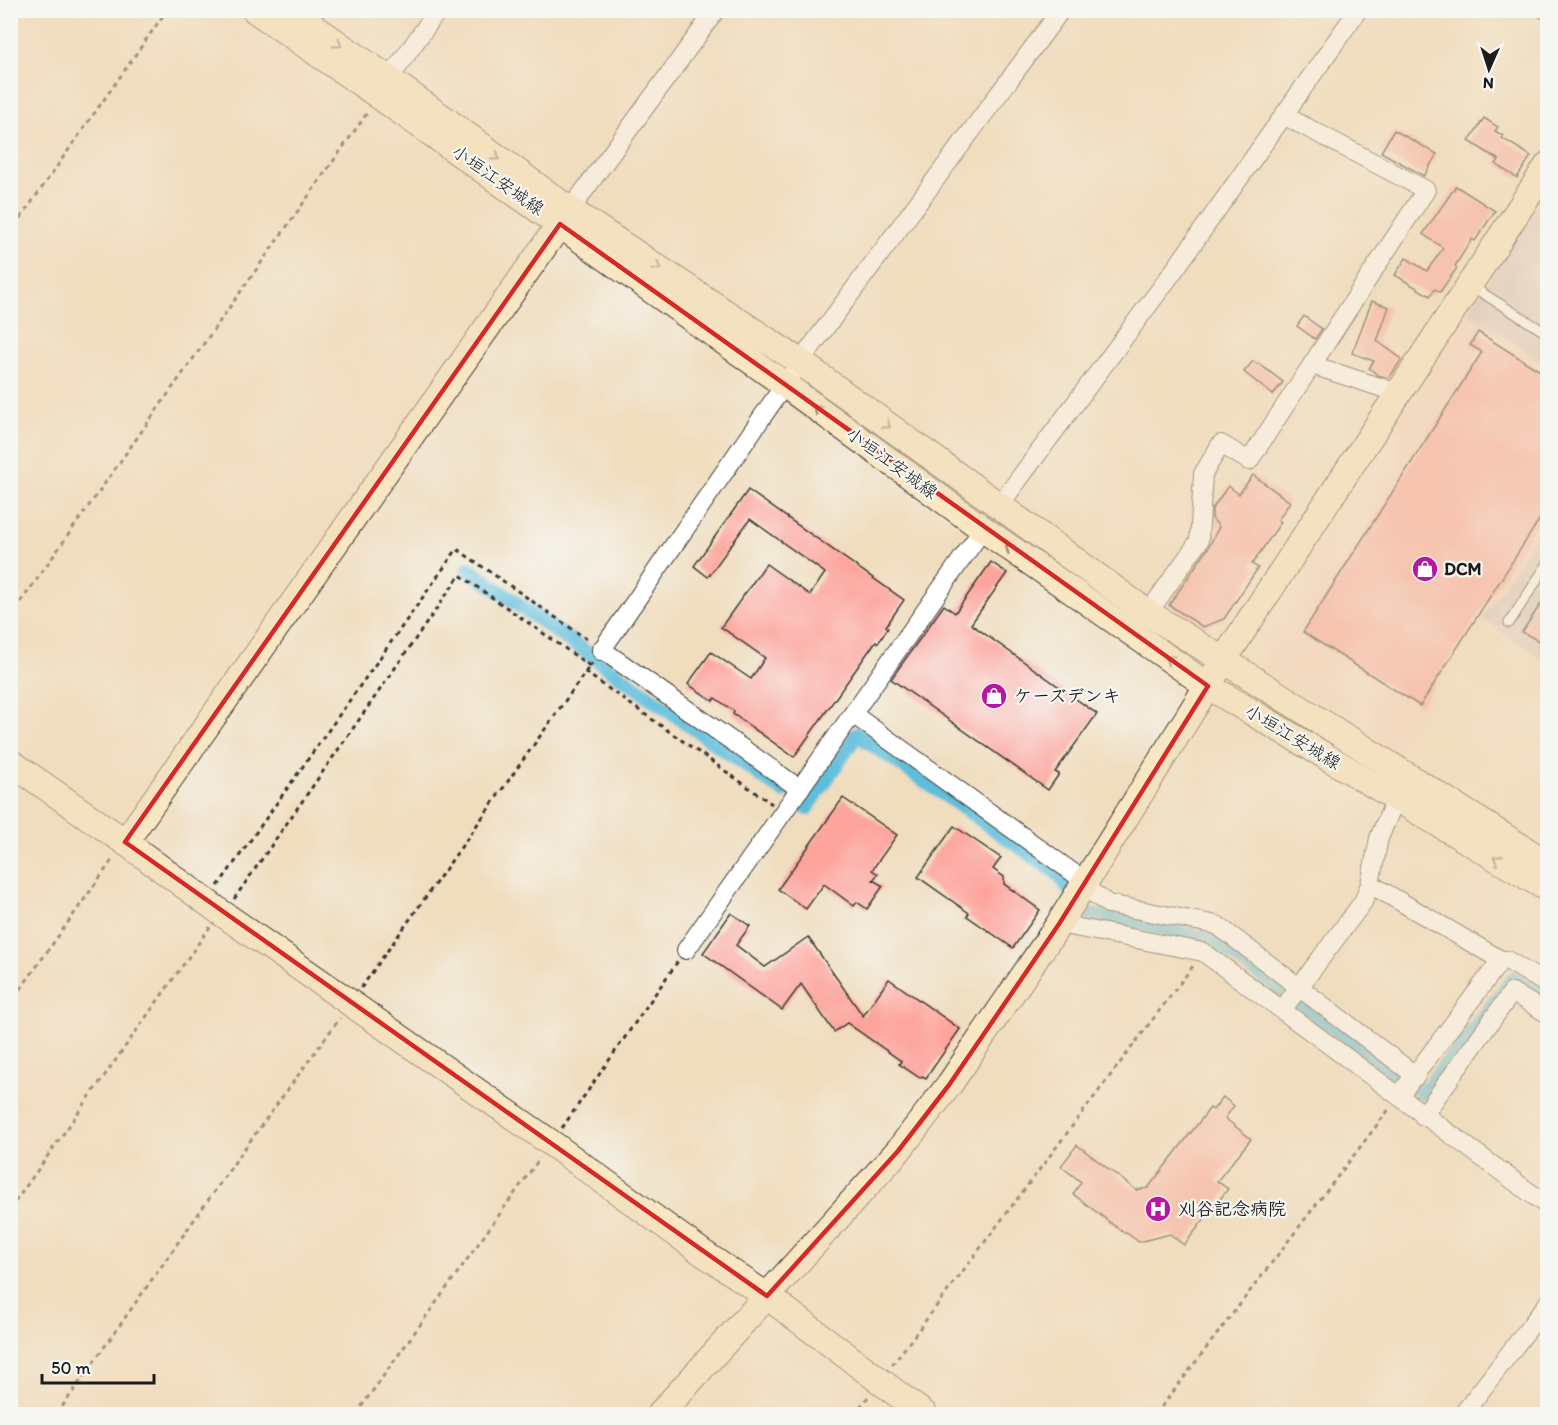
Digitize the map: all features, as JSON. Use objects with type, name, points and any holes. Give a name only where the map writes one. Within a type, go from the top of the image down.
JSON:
[{"type":"street","name":"小垣江安城線","points":[[255,10],[384,88]]},
{"type":"street","name":"小垣江安城線","points":[[289,10],[384,88],[565,217],[785,385],[983,529],[1208,686],[1548,889]]},
{"type":"street","points":[[384,88],[438,10]]},
{"type":"street","points":[[125,842],[565,217],[716,10]]},
{"type":"street","points":[[800,789],[595,658],[800,362],[1061,10]]},
{"type":"street","points":[[998,507],[1173,272],[1358,10]]},
{"type":"street","points":[[1148,613],[1199,542],[1203,474],[1221,444],[1249,461],[1426,190],[1285,116]]},
{"type":"street","points":[[660,1414],[898,1151],[949,1085],[1084,885],[1223,661],[1548,165]]},
{"type":"street","name":"小垣江安城線","points":[[565,217],[800,362],[1148,613],[1548,864]]},
{"type":"street","points":[[1312,365],[1398,393]]},
{"type":"street","points":[[686,950],[854,715],[983,529]]},
{"type":"street","points":[[854,715],[1108,904],[1216,925],[1415,1076]]},
{"type":"street","points":[[10,762],[767,1296],[924,1414]]},
{"type":"street","points":[[1283,1010],[1364,902],[1379,838],[1396,798]]},
{"type":"street","points":[[1370,884],[1548,985]]},
{"type":"street","points":[[1059,923],[1203,952],[1548,1206]]},
{"type":"street","points":[[1399,1097],[1501,960]]},
{"type":"street","points":[[1423,1116],[1512,992],[1548,1014]]},
{"type":"street","points":[[1463,1414],[1548,1303]]},
{"type":"lane","points":[[1470,286],[1548,334]]},
{"type":"lane","points":[[1509,623],[1548,563]]},
{"type":"path","points":[[10,233],[167,10]]},
{"type":"path","points":[[10,616],[384,88]]},
{"type":"path","points":[[10,1209],[206,932],[215,908],[457,549],[595,658]]},
{"type":"path","points":[[215,908],[460,575],[595,658]]},
{"type":"path","points":[[57,1414],[595,658]]},
{"type":"path","points":[[585,672],[783,812]]},
{"type":"path","points":[[10,1004],[125,842]]},
{"type":"path","points":[[356,1414],[551,1143],[686,950]]},
{"type":"path","points":[[854,1414],[1203,952]]},
{"type":"path","points":[[1156,1414],[1399,1097]]},
{"type":"highlighted area","points":[[560,224],[1208,686],[1059,924],[949,1085],[898,1151],[767,1296],[125,842]]},
{"type":"shaded area","points":[[1547,188],[1547,365],[1467,312]]},
{"type":"shaded area","name":"DCM","points":[[1467,312],[1547,365],[1547,517],[1396,754],[1265,671],[1261,640]]},
{"type":"shaded area","points":[[1547,517],[1547,661],[1482,619]]},
{"type":"building","points":[[1484,118],[1498,127],[1495,131],[1503,136],[1502,138],[1531,156],[1517,178],[1496,164],[1499,160],[1469,141]]},
{"type":"building","points":[[1394,130],[1437,154],[1424,176],[1381,152]]},
{"type":"building","points":[[1456,186],[1495,211],[1475,241],[1472,239],[1455,266],[1457,268],[1440,292],[1435,289],[1430,296],[1395,275],[1406,258],[1427,271],[1443,248],[1423,234]]},
{"type":"building","points":[[1372,301],[1389,307],[1377,341],[1402,359],[1389,378],[1378,375],[1369,368],[1374,361],[1352,353]]},
{"type":"building","points":[[1304,316],[1322,329],[1315,339],[1297,326]]},
{"type":"building","name":"DCM","points":[[1478,332],[1548,376],[1548,506],[1420,706],[1303,632],[1482,352],[1470,345]]},
{"type":"building","points":[[1253,361],[1283,382],[1273,395],[1244,372]]},
{"type":"building","points":[[1253,475],[1290,502],[1278,520],[1281,522],[1252,564],[1258,568],[1224,619],[1203,627],[1169,605],[1208,548],[1219,527],[1212,518],[1212,509],[1228,486],[1239,494]]},
{"type":"building","points":[[748,490],[904,600],[886,626],[888,628],[878,643],[876,641],[794,757],[733,714],[734,711],[715,698],[713,701],[688,684],[711,652],[751,679],[765,658],[721,627],[766,564],[810,595],[825,573],[750,519],[708,577],[694,566]]},
{"type":"building","name":"ケーズデンキ","points":[[991,562],[1007,573],[971,624],[1097,714],[1055,772],[1059,774],[1048,790],[891,679],[944,605],[955,613]]},
{"type":"building","points":[[1548,593],[1548,646],[1522,632]]},
{"type":"building","points":[[843,798],[897,835],[872,870],[878,874],[873,880],[883,886],[867,909],[857,902],[854,906],[824,884],[806,909],[778,889]]},
{"type":"building","points":[[954,826],[1001,858],[993,869],[1004,877],[1004,884],[1040,910],[1013,948],[967,916],[969,913],[918,877]]},
{"type":"building","points":[[731,913],[750,926],[736,945],[765,967],[808,937],[863,1016],[889,979],[960,1029],[926,1078],[922,1076],[920,1078],[899,1064],[901,1061],[847,1023],[834,1032],[801,984],[782,1010],[703,953]]},
{"type":"building","points":[[1223,1097],[1234,1106],[1225,1118],[1251,1139],[1217,1181],[1228,1189],[1184,1245],[1170,1234],[1139,1242],[1073,1194],[1081,1182],[1061,1166],[1077,1145],[1136,1190],[1148,1188],[1210,1108],[1213,1110]]},
{"type":"waterway","points":[[468,569],[783,791]]},
{"type":"waterway","points":[[803,806],[807,808],[857,734],[1059,874],[1086,914],[1210,938],[1423,1093],[1514,978],[1548,998]]},
{"type":"place","name":"DCM","points":[[1425,569]]},
{"type":"place","name":"ケーズデンキ","points":[[994,696]]},
{"type":"place","name":"刈谷記念病院","points":[[1158,1209]]}]
